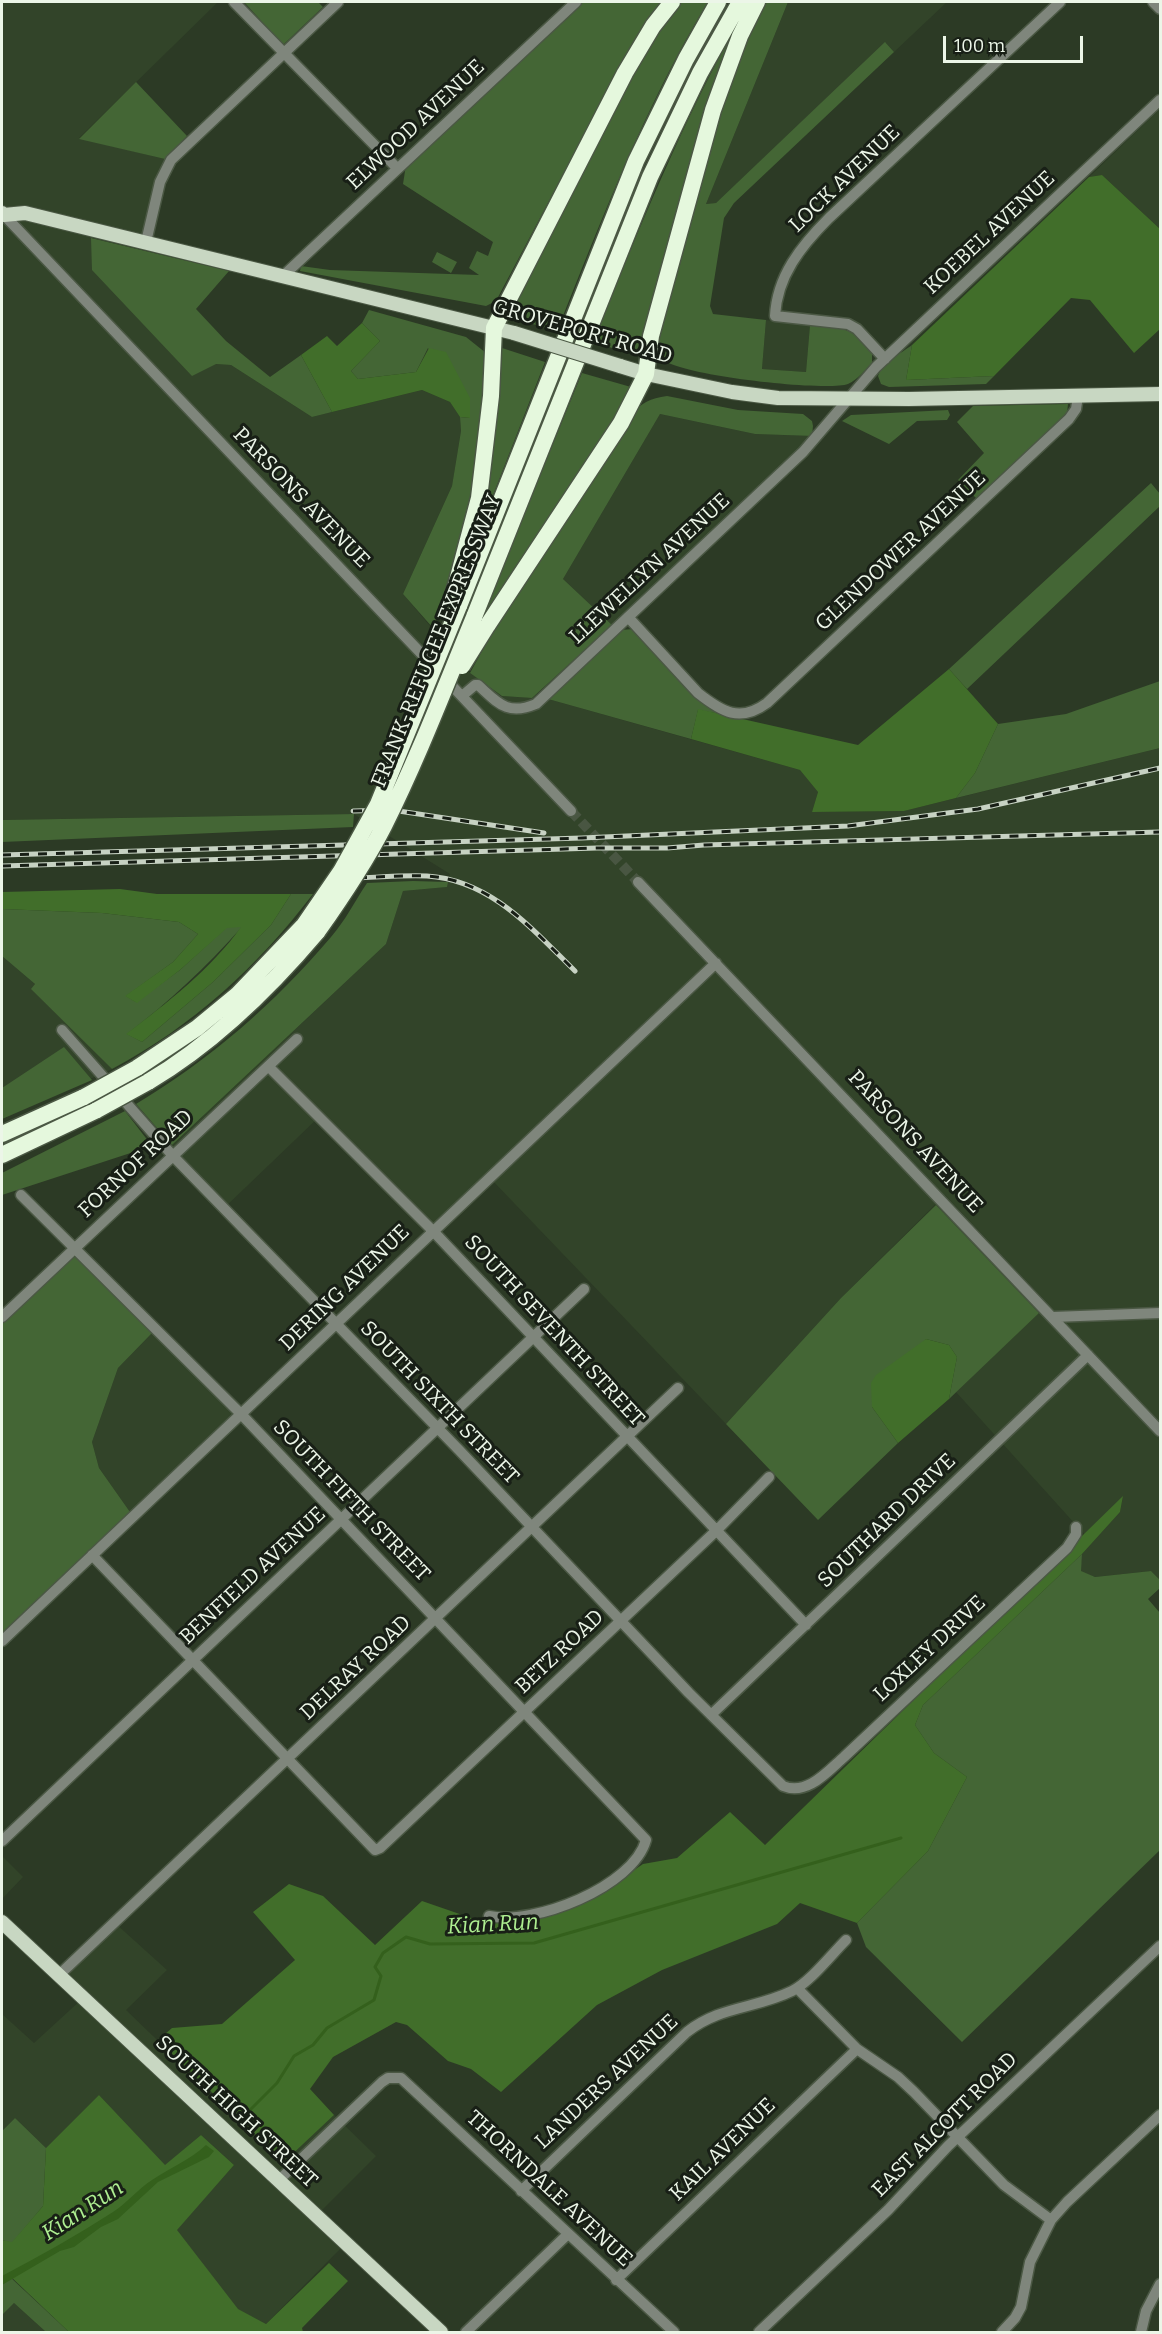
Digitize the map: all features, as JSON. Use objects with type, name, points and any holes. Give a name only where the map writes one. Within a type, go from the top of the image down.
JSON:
[{"type":"highway","points":[[455,603],[479,498],[491,396],[494,328],[626,73],[653,26],[672,2]]},
{"type":"highway","name":"FRANK-REFUGEE EXPRESSWAY","points":[[4,1154],[97,1110],[148,1082],[203,1046],[248,1007],[282,972],[311,928],[360,840],[400,753],[455,603],[636,160],[686,59],[718,2]]},
{"type":"highway","name":"FRANK-REFUGEE EXPRESSWAY","points":[[2,1134],[84,1097],[137,1068],[197,1028],[237,996],[311,928],[359,870],[384,827],[436,708],[481,621],[650,177],[700,73],[740,2]]},
{"type":"highway","points":[[481,621],[621,423],[646,374],[651,336],[714,110],[736,46],[758,2]]},
{"type":"main road","name":"GROVEPORT ROAD","points":[[2,214],[25,213],[146,242],[514,333],[646,374],[732,392],[778,398],[1161,394]]},
{"type":"main road","name":"SOUTH HIGH STREET","points":[[2,1922],[441,2332]]},
{"type":"street","points":[[234,2],[397,168]]},
{"type":"street","points":[[146,242],[166,165],[338,2]]},
{"type":"street","name":"ELWOOD AVENUE","points":[[283,276],[576,2]]},
{"type":"street","name":"LOCK AVENUE","points":[[885,359],[857,329],[848,324],[776,316],[776,301],[786,273],[804,244],[829,218],[1060,2]]},
{"type":"street","points":[[1153,2],[1161,9]]},
{"type":"street","name":"KOEBEL AVENUE","points":[[851,398],[885,359],[1161,100]]},
{"type":"street","name":"PARSONS AVENUE","points":[[2,214],[571,812]]},
{"type":"street","name":"GLENDOWER AVENUE","points":[[627,617],[698,693],[722,710],[734,713],[752,712],[767,703],[1069,419],[1076,409],[1078,396]]},
{"type":"street","name":"LLEWELLYN AVENUE","points":[[462,696],[478,685],[499,705],[505,707],[524,709],[536,704],[803,452],[851,398]]},
{"type":"street","name":"PARSONS AVENUE","points":[[638,882],[1161,1431]]},
{"type":"street","name":"DERING AVENUE","points":[[2,1641],[716,963]]},
{"type":"street","name":"SOUTH SIXTH STREET","points":[[62,1030],[173,1156],[438,1428],[620,1622],[779,1783],[788,1788],[798,1789]]},
{"type":"street","name":"FORNOF ROAD","points":[[2,1317],[297,1039]]},
{"type":"street","name":"SOUTH SEVENTH STREET","points":[[269,1067],[433,1232],[806,1625]]},
{"type":"street","name":"SOUTH FIFTH STREET","points":[[21,1195],[76,1247],[241,1414],[646,1840],[640,1856],[628,1868],[588,1895],[526,1916],[504,1918],[489,1916]]},
{"type":"street","name":"BENFIELD AVENUE","points":[[2,1841],[584,1289]]},
{"type":"street","points":[[1053,1317],[1161,1313]]},
{"type":"street","name":"SOUTHARD DRIVE","points":[[712,1714],[1088,1355]]},
{"type":"street","name":"DELRAY ROAD","points":[[59,1975],[678,1388]]},
{"type":"street","name":"BETZ ROAD","points":[[287,1760],[375,1850],[380,1848],[717,1530],[769,1477]]},
{"type":"street","name":"LOXLEY DRIVE","points":[[798,1789],[819,1779],[844,1757],[1067,1548],[1076,1534],[1076,1527]]},
{"type":"street","points":[[92,1555],[287,1760]]},
{"type":"street","name":"LANDERS AVENUE","points":[[521,2191],[687,2031],[702,2020],[764,2003],[797,1989],[846,1940]]},
{"type":"street","name":"EAST ALCOTT ROAD","points":[[759,2332],[888,2210],[957,2137],[1161,1946]]},
{"type":"street","points":[[797,1989],[857,2049],[898,2077],[1004,2185],[1051,2220]]},
{"type":"street","name":"KAIL AVENUE","points":[[616,2280],[857,2049]]},
{"type":"street","name":"THORNDALE AVENUE","points":[[279,2180],[382,2082],[395,2077],[406,2081],[674,2332]]},
{"type":"street","points":[[1002,2332],[1015,2318],[1021,2307],[1030,2262],[1051,2220],[1067,2202],[1161,2115]]},
{"type":"street","points":[[466,2332],[568,2235]]},
{"type":"street","points":[[1141,2332],[1146,2311],[1161,2284]]},
{"type":"shaded area","points":[[2,2],[218,2],[79,138],[165,159],[138,249],[91,238],[216,364],[231,365],[312,417],[422,390],[450,402],[460,417],[461,431],[452,486],[403,594],[470,673],[502,696],[548,699],[800,770],[818,792],[812,812],[904,811],[1160,748],[1160,1580],[1151,1571],[1095,1577],[1080,1572],[1082,1554],[1120,1512],[1123,1497],[1085,1535],[956,1392],[1048,1304],[945,1195],[841,1298],[726,1424],[491,1179],[434,1232],[320,1116],[222,1210],[165,1152],[386,944],[403,891],[446,887],[450,874],[354,814],[2,820]]},
{"type":"shaded area","points":[[244,2],[318,2],[323,7],[283,45]]},
{"type":"shaded area","points":[[581,2],[662,2],[594,116],[496,301],[486,306],[300,271],[301,266],[330,270],[479,275],[469,268],[477,251],[488,256],[493,242],[403,184],[406,165]]},
{"type":"shaded area","points":[[680,2],[708,2],[685,41],[644,122],[557,331],[508,317],[636,64]]},
{"type":"shaded area","points":[[765,2],[788,2],[706,204],[716,203],[885,42],[894,52],[734,203],[724,218],[710,306],[713,314],[766,320],[762,369],[806,372],[810,325],[851,332],[872,350],[872,363],[848,384],[811,386],[782,384],[692,370],[661,358],[654,340],[736,59]]},
{"type":"shaded area","points":[[788,2],[947,2],[894,52],[886,43],[716,203],[706,204]]},
{"type":"shaded area","points":[[741,17],[664,261],[639,354],[635,355],[593,342],[680,137]]},
{"type":"shaded area","points":[[136,82],[187,136],[165,159],[79,139]]},
{"type":"shaded area","points":[[1160,109],[1160,229],[1102,175],[1089,177]]},
{"type":"shaded area","points":[[1102,175],[1160,229],[1160,329],[1134,353],[1090,300],[1071,298],[994,376],[906,380],[912,345],[1089,177]]},
{"type":"shaded area","points":[[91,238],[229,271],[196,309],[226,341],[270,377],[301,355],[332,412],[312,417],[231,365],[216,364],[192,376],[92,270]]},
{"type":"shaded area","points":[[437,252],[457,262],[451,273],[432,262]]},
{"type":"shaded area","points":[[369,310],[466,337],[486,353],[486,381],[478,453],[469,504],[450,579],[433,628],[403,594],[452,486],[461,431],[460,417],[470,418],[428,348],[416,372],[358,379],[351,371],[380,341],[362,323]]},
{"type":"shaded area","points":[[766,320],[810,325],[806,372],[762,369]]},
{"type":"shaded area","points":[[362,323],[380,341],[351,371],[358,379],[416,372],[429,348],[446,352],[470,398],[470,418],[460,417],[450,402],[422,390],[332,412],[301,355],[327,336],[337,346]]},
{"type":"shaded area","points":[[912,345],[906,380],[994,376],[986,384],[889,387],[881,384],[878,376],[880,371]]},
{"type":"shaded area","points":[[502,348],[545,362],[479,531],[475,530],[498,360]]},
{"type":"shaded area","points":[[582,373],[631,387],[608,429],[487,615],[484,612]]},
{"type":"shaded area","points":[[667,396],[738,410],[803,414],[812,421],[812,436],[755,434],[660,414],[563,579],[612,625],[532,698],[502,696],[470,673],[510,600],[630,415],[647,402]]},
{"type":"shaded area","points":[[1068,404],[1067,414],[977,499],[958,480],[984,453],[957,422],[973,406]]},
{"type":"shaded area","points":[[948,410],[950,415],[947,420],[917,421],[889,444],[842,421],[851,415]]},
{"type":"shaded area","points":[[660,414],[755,434],[812,436],[612,625],[563,579]]},
{"type":"shaded area","points":[[1151,483],[1160,494],[1160,506],[967,689],[949,669]]},
{"type":"shaded area","points":[[633,629],[695,696],[720,714],[698,710],[691,739],[548,699],[621,630]]},
{"type":"shaded area","points":[[949,669],[998,724],[975,773],[956,798],[904,811],[812,812],[818,792],[800,770],[691,739],[698,709],[858,745]]},
{"type":"shaded area","points":[[1160,681],[1160,748],[956,798],[975,773],[998,724],[1066,714]]},
{"type":"shaded area","points":[[354,814],[353,827],[2,842],[2,820]]},
{"type":"shaded area","points":[[448,882],[447,887],[403,891],[386,944],[172,1145],[136,1104],[216,1049],[265,1007],[331,937],[367,883]]},
{"type":"shaded area","points":[[120,889],[157,894],[291,894],[271,925],[213,982],[142,1042],[126,1034],[202,971],[241,927],[227,928],[180,970],[137,1003],[125,996],[173,962],[198,934],[179,922],[102,913],[2,909],[2,892]]},
{"type":"shaded area","points":[[291,894],[313,894],[247,970],[197,1014],[170,1034],[112,1069],[31,989],[35,984],[2,956],[2,909],[102,913],[179,922],[198,934],[173,962],[126,996],[136,1002],[180,970],[227,927],[242,927],[187,984],[127,1034],[142,1042],[213,982],[271,925]]},
{"type":"shaded area","points":[[2,956],[35,984],[32,989],[112,1069],[2,1119]]},
{"type":"shaded area","points":[[64,1047],[92,1080],[2,1119],[2,1088]]},
{"type":"shaded area","points":[[125,1111],[152,1146],[2,1195],[2,1173]]},
{"type":"shaded area","points":[[936,1205],[1039,1313],[949,1399],[957,1357],[949,1345],[926,1339],[872,1407],[898,1443],[818,1520],[726,1424],[841,1298]]},
{"type":"shaded area","points":[[75,1255],[152,1333],[118,1368],[92,1442],[99,1468],[130,1512],[2,1633],[2,1324]]},
{"type":"shaded area","points":[[152,1333],[233,1413],[130,1512],[99,1468],[92,1442],[118,1368]]},
{"type":"shaded area","points":[[926,1339],[949,1345],[957,1357],[949,1399],[898,1443],[872,1407],[871,1383],[876,1375]]},
{"type":"shaded area","points":[[1123,1496],[1120,1512],[1082,1554],[923,1705],[915,1725],[934,1753],[967,1777],[928,1851],[857,1923],[800,1903],[777,1924],[662,1970],[597,2005],[501,2092],[471,2069],[448,2061],[407,2025],[396,2022],[333,2057],[310,2089],[334,2115],[284,2162],[158,2040],[172,2028],[222,2024],[295,1960],[253,1912],[289,1884],[323,1896],[375,1945],[422,1901],[477,1920],[509,1923],[559,1912],[600,1893],[643,1864],[677,1858],[730,1812],[765,1845]]},
{"type":"shaded area","points":[[1082,1554],[1081,1571],[1095,1577],[1151,1571],[1160,1580],[1160,1588],[1148,1599],[1160,1613],[1160,1850],[962,2042],[866,1947],[857,1923],[928,1851],[967,1777],[934,1753],[915,1725],[923,1705]]},
{"type":"shaded area","points":[[2,1856],[23,1877],[2,1899]]},
{"type":"shaded area","points":[[115,1923],[167,1970],[126,2010],[284,2162],[334,2115],[376,2156],[314,2218],[343,2246],[266,2324],[237,2309],[176,2230],[234,2165],[201,2135],[165,2166],[99,2095],[46,2148],[15,2118],[2,2131],[2,2014],[34,2043],[82,1999],[58,1976]]},
{"type":"shaded area","points":[[99,2095],[165,2165],[201,2135],[234,2165],[177,2230],[238,2309],[266,2324],[329,2263],[348,2281],[302,2328],[303,2332],[69,2332],[10,2276],[2,2284],[2,2240],[12,2242],[43,2206],[46,2148]]},
{"type":"shaded area","points":[[15,2118],[46,2148],[43,2206],[12,2243],[2,2240],[2,2131]]},
{"type":"shaded area","points":[[206,2145],[214,2151],[209,2157],[158,2182],[118,2219],[101,2227],[74,2247],[60,2251],[2,2285],[2,2276],[113,2212],[159,2175]]},
{"type":"shaded area","points":[[9,2276],[69,2332],[46,2332],[14,2303],[2,2315],[2,2284]]},
{"type":"shaded area","points":[[14,2303],[46,2332],[2,2332],[2,2315]]},
{"type":"waterway","name":"Kian Run","points":[[241,2119],[277,2083],[294,2056],[313,2045],[327,2028],[374,2000],[381,1976],[375,1967],[383,1953],[406,1937],[430,1944],[534,1943],[901,1838]]},
{"type":"tunnel","points":[[571,811],[638,882]]},
{"type":"railway","points":[[2,855],[582,838],[848,826],[978,809],[1160,768]]},
{"type":"railway","points":[[353,811],[392,810],[544,833]]},
{"type":"railway","points":[[2,866],[1160,832]]},
{"type":"railway","points":[[358,878],[427,876],[471,887],[509,909],[575,971]]}]
